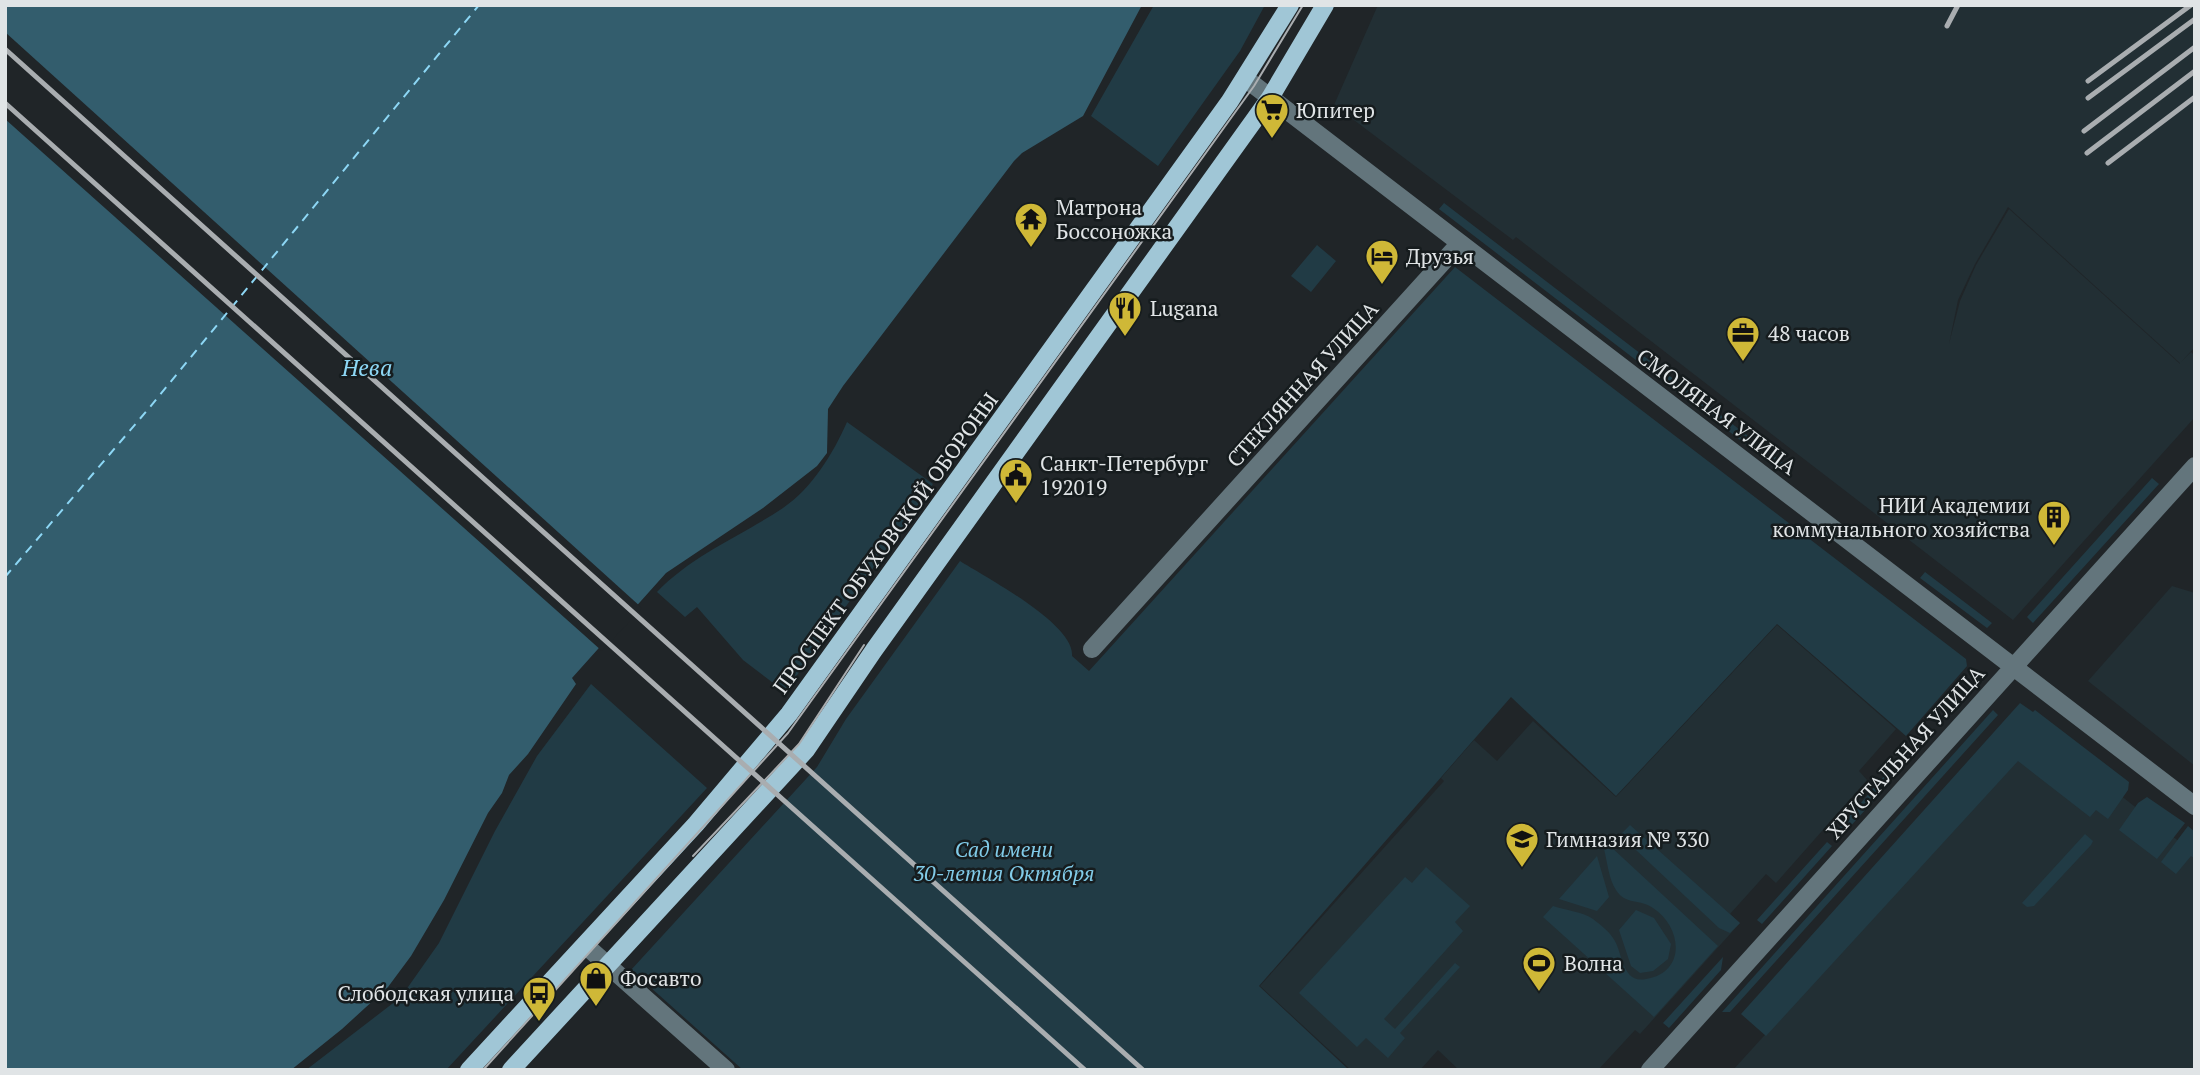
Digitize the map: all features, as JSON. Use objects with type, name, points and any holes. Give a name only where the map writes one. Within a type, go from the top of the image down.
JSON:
[{"type":"main road","name":"ПРОСПЕКТ ОБУХОВСКОЙ ОБОРОНЫ","points":[[469,1070],[717,800],[789,713],[1246,79],[1290,5]]},
{"type":"main road","points":[[511,1070],[806,750],[881,639],[1270,98],[1325,5]]},
{"type":"street","name":"СМОЛЯНАЯ УЛИЦА","points":[[1246,79],[2195,806]]},
{"type":"street","name":"СТЕКЛЯННАЯ УЛИЦА","points":[[1092,649],[1460,243]]},
{"type":"street","name":"ХРУСТАЛЬНАЯ УЛИЦА","points":[[1650,1070],[2195,466]]},
{"type":"street","points":[[585,944],[726,1070]]},
{"type":"shaded area","points":[[1378,5],[2195,5],[2195,347],[2181,362],[2191,352],[2195,356],[2195,417],[2013,620],[1516,237],[1513,240],[1334,105]],"holes":[[[2008,207],[2180,363],[2009,209],[1976,265],[1960,301],[1949,344],[1958,300],[1975,264]]]},
{"type":"shaded area","points":[[2172,586],[2195,593],[2195,766],[2088,681]]},
{"type":"shaded area","name":"Гимназия № 330","points":[[1777,625],[1896,729],[1859,771],[1867,780],[1776,883],[1766,874],[1730,914],[1740,923],[1640,1034],[1635,1030],[1598,1070],[1459,1070],[1438,1050],[1420,1070],[1351,1070],[1260,986],[1444,781],[1441,778],[1474,740],[1497,761],[1533,721],[1616,797]]},
{"type":"shaded area","points":[[2040,732],[2195,854],[2195,1070],[1733,1070]]},
{"type":"green space","points":[[1154,5],[1265,5],[1240,51],[1158,166],[1091,116]]},
{"type":"green space","points":[[1444,203],[1791,469],[1786,475],[1439,209]]},
{"type":"green space","points":[[1317,245],[1336,261],[1311,292],[1291,276]]},
{"type":"green space","name":"Сад имени 30-летия Октября","points":[[1455,267],[1966,659],[1967,666],[1906,736],[1777,624],[1616,796],[1511,697],[1259,986],[1349,1070],[743,1070],[631,970],[817,767],[846,719],[960,561],[1027,602],[1044,616],[1069,643],[1072,656],[1089,671]]},
{"type":"green space","points":[[847,422],[933,484],[785,692],[743,660],[697,607],[685,617],[657,592],[686,567],[794,500],[821,470]]},
{"type":"green space","points":[[2152,478],[2159,484],[2033,623],[2027,617]]},
{"type":"green space","points":[[1925,572],[1992,623],[1987,628],[1920,578]]},
{"type":"green space","points":[[591,684],[707,788],[446,1070],[306,1070],[401,997],[439,943],[495,831],[537,756]]},
{"type":"green space","points":[[2020,703],[2033,712],[2035,710],[2129,782],[2128,790],[2108,819],[2096,810],[2090,817],[2018,761],[1766,1036],[1741,1014]]},
{"type":"green space","points":[[1993,710],[1998,715],[1730,1012],[1722,1012]]},
{"type":"green space","points":[[1886,774],[1876,798],[1838,840],[1833,835]]},
{"type":"green space","points":[[2147,797],[2185,823],[2157,859],[2119,830],[2138,803]]},
{"type":"green space","points":[[1630,825],[1740,923],[1730,933],[1719,928],[1620,835]]},
{"type":"green space","points":[[2188,826],[2195,832],[2195,859],[2191,856],[2176,874],[2161,862]]},
{"type":"green space","points":[[2085,834],[2093,841],[2091,845],[2034,906],[2027,907],[2022,903]]},
{"type":"green space","points":[[1827,842],[1832,846],[1762,924],[1757,920]]},
{"type":"green space","points":[[1610,846],[1718,946],[1654,1017],[1543,917],[1553,906],[1593,919],[1611,935],[1627,972],[1632,977],[1646,979],[1659,975],[1668,968],[1676,948],[1670,926],[1653,908],[1628,900],[1616,890],[1604,849]]},
{"type":"green space","points":[[1597,856],[1609,897],[1597,911],[1559,899]]},
{"type":"green space","points":[[1426,867],[1470,906],[1455,922],[1463,931],[1384,1019],[1395,1029],[1455,963],[1460,967],[1400,1033],[1405,1038],[1388,1058],[1366,1038],[1357,1047],[1299,993],[1405,877],[1412,883]]},
{"type":"green space","points":[[1636,910],[1654,918],[1671,944],[1668,959],[1653,971],[1640,973],[1631,966],[1619,930]]},
{"type":"green space","points":[[1723,957],[1721,970],[1669,1028],[1663,1023]]},
{"type":"water","name":"Нева","points":[[5,5],[1142,5],[1083,116],[1022,153],[1014,161],[843,386],[828,409],[827,453],[817,466],[763,508],[666,573],[572,678],[576,684],[528,754],[509,775],[444,900],[411,956],[388,987],[291,1070],[5,1070]]},
{"type":"pier","points":[[5,32],[642,608],[602,651],[5,119]]},
{"type":"ferry route","points":[[5,577],[150,407],[479,5]]},
{"type":"tram line","points":[[483,1070],[788,733],[1254,86],[1303,5]]},
{"type":"tram line","points":[[693,856],[799,744],[864,645]]},
{"type":"railway","points":[[1947,26],[1958,5]]},
{"type":"railway","points":[[2088,81],[2191,5]]},
{"type":"railway","points":[[2088,98],[2195,19]]},
{"type":"railway","points":[[2084,131],[2195,47]]},
{"type":"railway","points":[[5,49],[1143,1070]]},
{"type":"railway","points":[[2087,153],[2195,71]]},
{"type":"railway","points":[[2108,163],[2195,97]]},
{"type":"railway","points":[[5,103],[1085,1070]]},
{"type":"place","name":"Юпитер","points":[[1272,140]]},
{"type":"place","name":"Матрона Боссоножка","points":[[1031,249]]},
{"type":"place","name":"Друзья","points":[[1382,286]]},
{"type":"place","name":"Lugana","points":[[1125,338]]},
{"type":"place","name":"48 часов","points":[[1743,363]]},
{"type":"place","name":"Санкт-Петербург 192019","points":[[1016,505]]},
{"type":"place","name":"НИИ Академии коммунального хозяйства","points":[[2054,547]]},
{"type":"place","name":"Гимназия № 330","points":[[1522,869]]},
{"type":"place","name":"Волна","points":[[1539,993]]},
{"type":"place","name":"Фосавто","points":[[596,1008]]},
{"type":"place","name":"Слободская улица","points":[[539,1023]]}]
